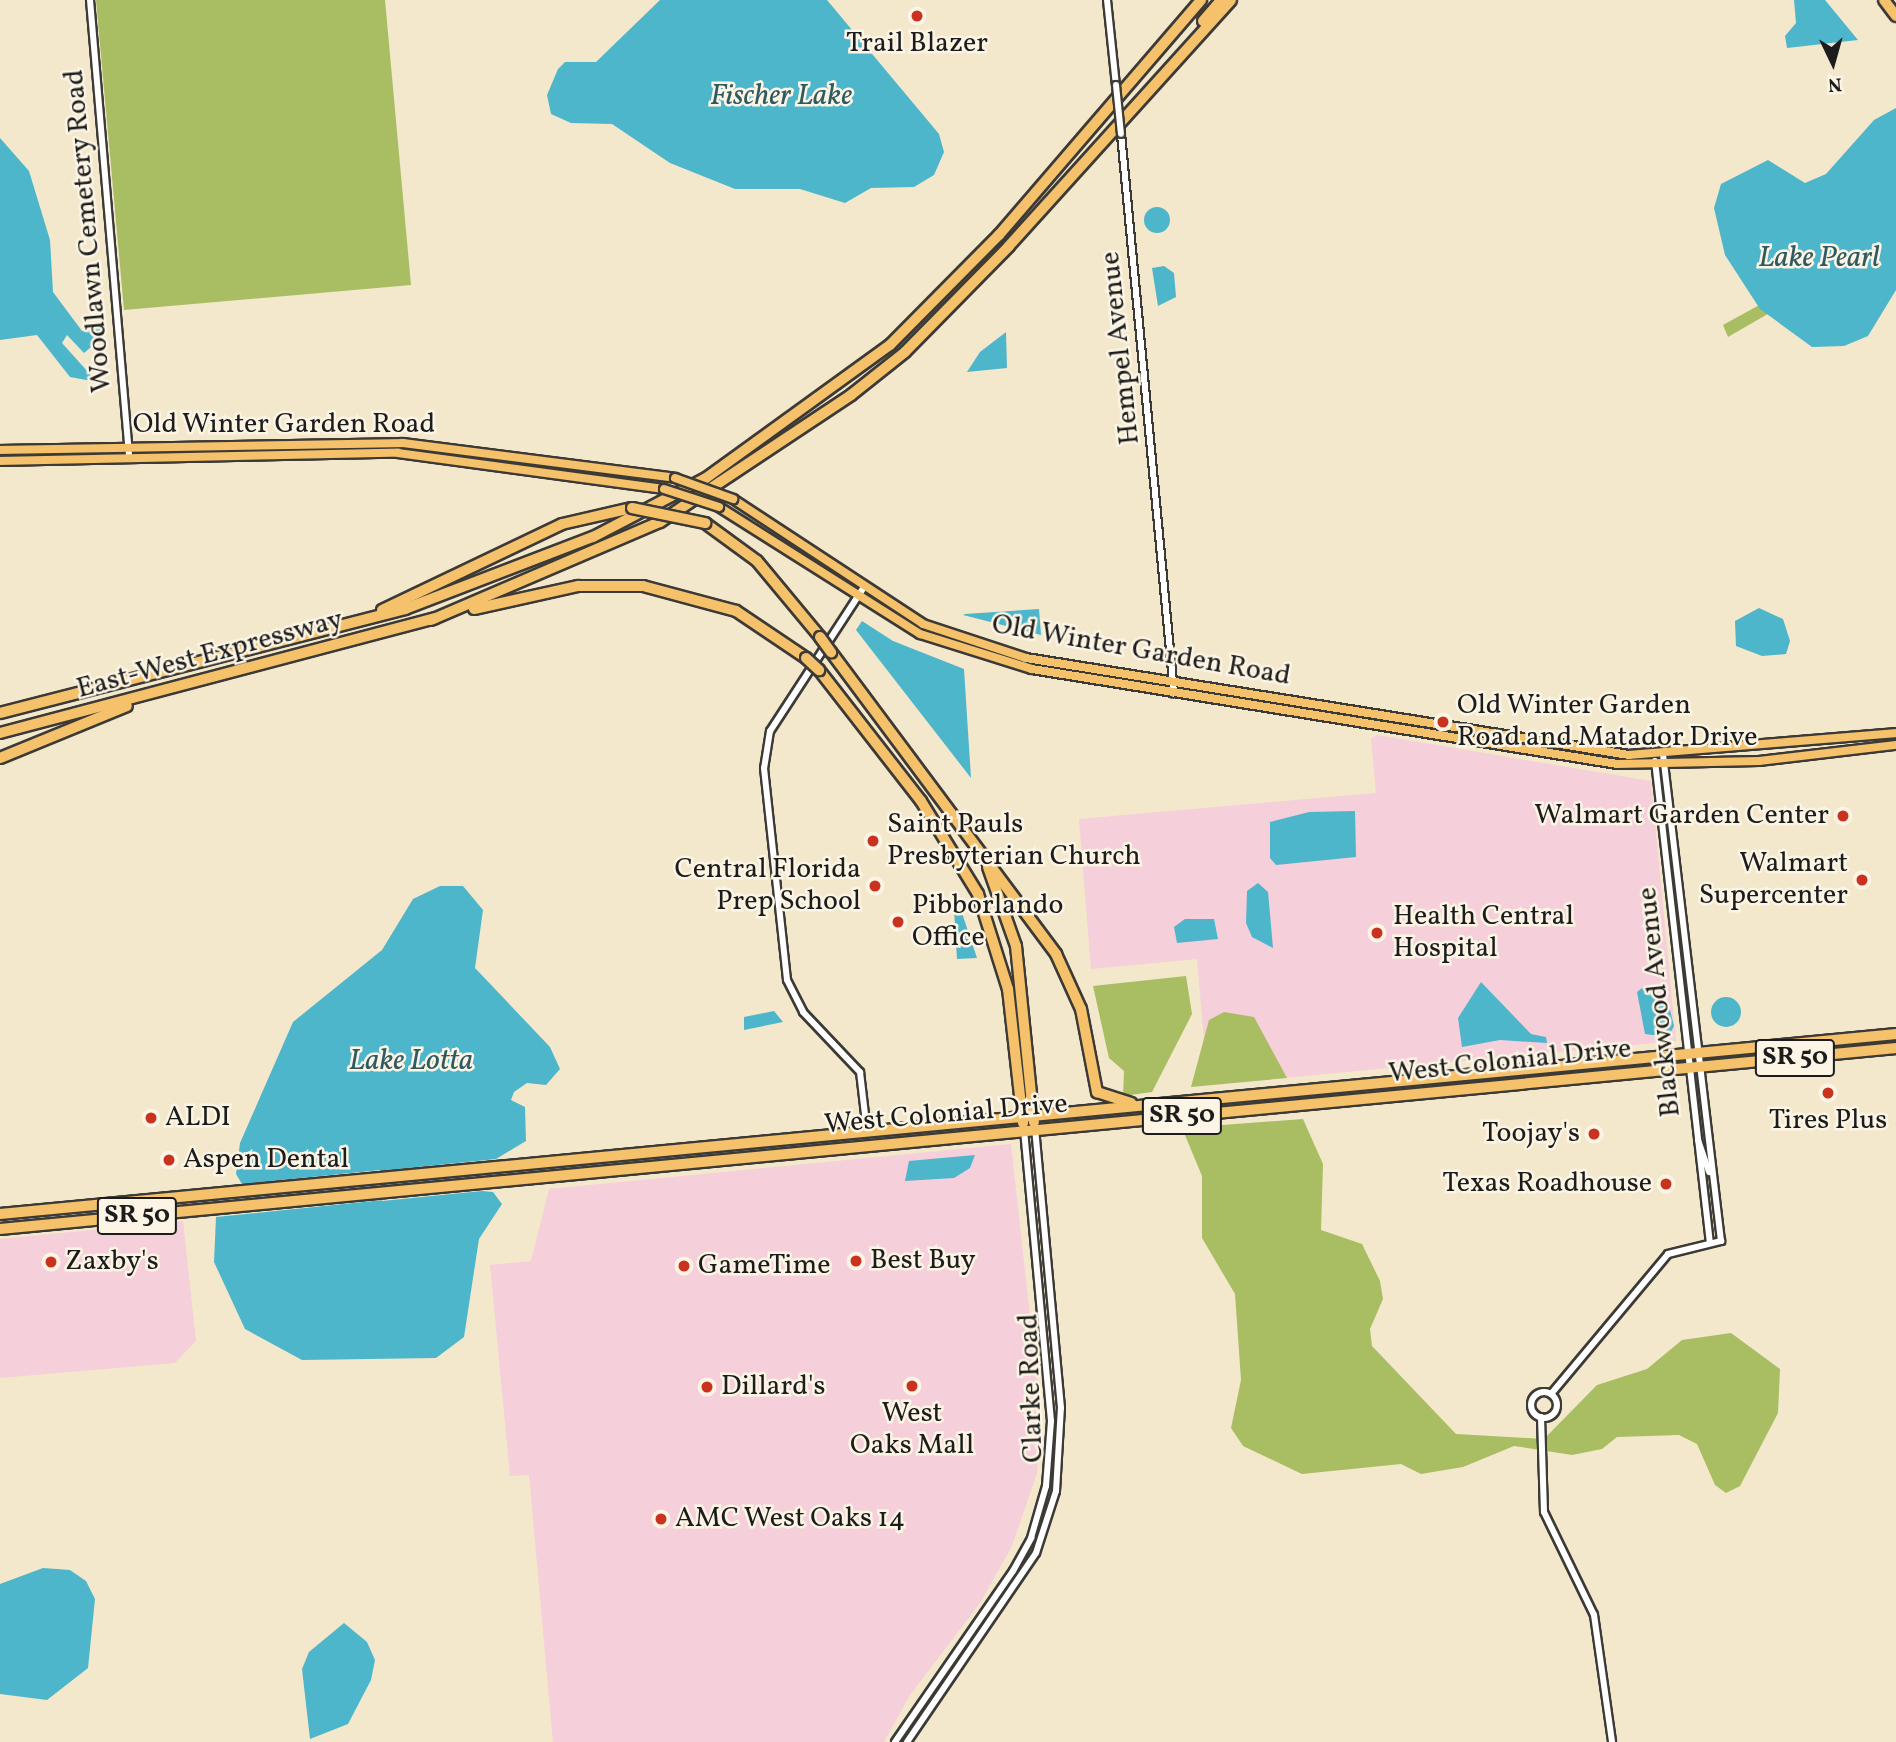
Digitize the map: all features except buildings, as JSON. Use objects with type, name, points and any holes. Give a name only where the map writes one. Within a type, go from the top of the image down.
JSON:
[{"type":"highway","points":[[329,629],[417,605],[593,537],[706,478],[819,402],[965,271],[1201,0]]},
{"type":"highway","points":[[1158,79],[1220,0]]},
{"type":"highway","points":[[430,620],[610,548],[800,433],[930,327],[1231,0]]},
{"type":"highway","points":[[1884,0],[1896,16]]},
{"type":"highway","points":[[329,629],[403,601],[562,524],[632,508],[705,523],[757,561],[820,637],[976,845],[1069,978],[1097,1092],[1112,1101],[1163,1104]]},
{"type":"highway","points":[[430,620],[578,586],[643,586],[736,611],[806,658],[819,670],[921,801],[978,894],[1008,989],[1028,1117]]},
{"type":"highway","name":"East-West Expressway","points":[[0,733],[430,620]]},
{"type":"highway","name":"East-West Expressway","points":[[0,713],[329,629]]},
{"type":"highway","points":[[0,758],[163,691]]},
{"type":"highway","points":[[976,845],[1015,939],[1028,1117]]},
{"type":"highway","name":"West Colonial Drive","points":[[0,1214],[1896,1034]]},
{"type":"highway","name":"West Colonial Drive","points":[[0,1229],[1896,1048]]},
{"type":"highway","name":"Clarke Road","points":[[1028,1117],[1035,1129]]},
{"type":"highway","name":"Clarke Road","points":[[1024,1131],[1028,1117]]},
{"type":"highway","points":[[870,1144],[889,1130]]},
{"type":"highway","points":[[850,1146],[867,1132]]},
{"type":"highway","points":[[211,1194],[213,1209]]},
{"type":"highway","points":[[27,1227],[61,1209]]},
{"type":"main road","name":"Old Winter Garden Road","points":[[0,450],[403,443],[675,478],[733,499],[923,624],[991,650],[1174,682],[1659,756],[1896,733]]},
{"type":"main road","name":"Old Winter Garden Road","points":[[0,461],[398,453],[664,489],[719,507],[920,634],[989,660],[1584,761],[1660,766],[1896,745]]},
{"type":"main road","points":[[1859,737],[1861,750]]},
{"type":"street","name":"Woodlawn Cemetery Road","points":[[90,0],[129,458]]},
{"type":"street","name":"Hempel Avenue","points":[[1107,0],[1174,693]]},
{"type":"street","points":[[864,587],[771,731],[764,768],[786,981],[803,1012],[860,1072],[867,1132]]},
{"type":"street","name":"Blackwood Avenue","points":[[1659,756],[1692,1055],[1694,1067],[1711,1176],[1720,1241],[1710,1243],[1696,1139],[1694,1067],[1692,1055],[1660,766]]},
{"type":"street","name":"Clarke Road","points":[[906,1742],[1036,1553],[1056,1491],[1062,1423],[1035,1129]]},
{"type":"street","name":"Clarke Road","points":[[895,1742],[1019,1559],[1046,1486],[1051,1421],[1024,1131]]},
{"type":"street","points":[[1696,1139],[1711,1176]]},
{"type":"street","points":[[1612,1742],[1594,1615],[1544,1511],[1541,1417],[1533,1399],[1551,1394],[1668,1254],[1710,1243]]},
{"type":"street","points":[[1541,1417],[1557,1408],[1551,1394]]},
{"type":"shaded area","name":"Health Central Hospital","points":[[1377,735],[1651,781],[1676,1041],[1208,1085],[1197,959],[1091,969],[1079,819],[1376,793],[1371,739]]},
{"type":"shaded area","name":"West Oaks Mall","points":[[1011,1144],[1041,1416],[1037,1473],[1012,1546],[980,1603],[910,1695],[884,1742],[553,1742],[529,1475],[510,1476],[490,1265],[531,1261],[549,1189]]},
{"type":"shaded area","points":[[183,1221],[196,1341],[175,1363],[0,1378],[0,1239]]},
{"type":"green space","points":[[96,0],[385,0],[411,285],[124,310]]},
{"type":"green space","points":[[1772,298],[1778,308],[1728,337],[1723,325]]},
{"type":"green space","points":[[1186,976],[1192,1014],[1152,1092],[1123,1096],[1124,1071],[1109,1058],[1093,986]]},
{"type":"green space","points":[[1224,1012],[1254,1017],[1287,1078],[1191,1087],[1209,1020]]},
{"type":"green space","points":[[1303,1119],[1323,1164],[1321,1230],[1362,1244],[1380,1281],[1383,1299],[1370,1329],[1372,1346],[1456,1434],[1544,1439],[1597,1385],[1647,1369],[1682,1340],[1731,1333],[1780,1369],[1778,1413],[1740,1486],[1726,1493],[1715,1485],[1697,1444],[1679,1435],[1617,1437],[1602,1449],[1572,1455],[1514,1446],[1463,1467],[1421,1474],[1401,1464],[1302,1474],[1243,1446],[1231,1428],[1241,1380],[1235,1294],[1202,1238],[1202,1176],[1182,1128]]},
{"type":"water","name":"Fischer Lake","points":[[660,0],[827,0],[939,134],[944,152],[934,175],[914,187],[871,188],[845,203],[800,189],[735,189],[670,163],[612,124],[571,123],[551,114],[547,95],[558,69],[565,62],[596,62]]},
{"type":"water","points":[[1794,0],[1825,0],[1858,40],[1787,48],[1785,36],[1796,23]]},
{"type":"water","name":"Lake Pearl","points":[[1896,108],[1896,290],[1868,336],[1844,346],[1812,347],[1760,309],[1725,255],[1714,208],[1721,184],[1768,160],[1805,183],[1826,174],[1874,120]]},
{"type":"water","points":[[0,138],[29,171],[50,240],[53,292],[82,331],[101,327],[105,335],[84,353],[67,335],[62,343],[97,382],[70,377],[37,335],[0,340]]},
{"type":"water","points":[[1157,207],[1166,211],[1170,220],[1166,229],[1157,233],[1148,229],[1144,220],[1148,211]]},
{"type":"water","points":[[1164,266],[1174,273],[1176,297],[1158,306],[1152,268]]},
{"type":"water","points":[[1006,332],[1007,368],[967,372],[980,352]]},
{"type":"water","points":[[1759,608],[1783,619],[1790,641],[1786,654],[1762,656],[1736,646],[1735,621]]},
{"type":"water","points":[[1039,609],[1041,635],[963,615],[965,614]]},
{"type":"water","points":[[862,621],[893,641],[964,669],[971,778],[856,630]]},
{"type":"water","points":[[1355,811],[1356,857],[1276,865],[1270,858],[1270,822],[1309,812]]},
{"type":"water","points":[[1258,883],[1268,892],[1273,948],[1252,937],[1246,923],[1247,891]]},
{"type":"water","name":"Lake Lotta","points":[[440,886],[463,886],[483,910],[475,968],[550,1047],[560,1069],[546,1085],[527,1083],[514,1092],[511,1100],[525,1107],[526,1141],[496,1159],[379,1171],[382,1201],[482,1191],[493,1192],[502,1204],[479,1239],[464,1337],[436,1358],[302,1360],[245,1329],[214,1262],[216,1217],[275,1211],[273,1181],[242,1184],[236,1174],[240,1143],[293,1022],[382,950],[413,899]]},
{"type":"water","points":[[954,909],[961,910],[977,958],[957,959]]},
{"type":"water","points":[[1185,919],[1214,919],[1218,939],[1177,943],[1174,927]]},
{"type":"water","points":[[1481,982],[1531,1034],[1546,1037],[1547,1043],[1500,1040],[1462,1047],[1458,1018]]},
{"type":"water","points":[[1642,988],[1668,1002],[1674,1026],[1668,1037],[1645,1034],[1637,992]]},
{"type":"water","points":[[1726,997],[1737,1001],[1741,1012],[1737,1023],[1726,1027],[1715,1023],[1711,1012],[1715,1001]]},
{"type":"water","points":[[774,1011],[783,1022],[744,1030],[744,1017]]},
{"type":"water","points":[[975,1155],[970,1168],[954,1178],[905,1181],[909,1161]]},
{"type":"water","points":[[43,1568],[70,1570],[86,1581],[95,1599],[88,1668],[47,1700],[0,1694],[0,1584]]},
{"type":"water","points":[[344,1623],[367,1642],[375,1660],[371,1680],[348,1724],[310,1739],[302,1669],[309,1652]]},
{"type":"pier","points":[[380,1170],[383,1200],[275,1211],[272,1181]]},
{"type":"place","name":"Trail Blazer","points":[[917,16]]},
{"type":"place","name":"Old Winter Garden Road and Matador Drive","points":[[1443,722]]},
{"type":"place","name":"Walmart Garden Center","points":[[1843,816]]},
{"type":"place","name":"Saint Pauls Presbyterian Church","points":[[873,841]]},
{"type":"place","name":"Walmart Supercenter","points":[[1862,880]]},
{"type":"place","name":"Central Florida Prep School","points":[[875,886]]},
{"type":"place","name":"Pibborlando Office","points":[[898,922]]},
{"type":"place","name":"Health Central Hospital","points":[[1377,933]]},
{"type":"place","name":"Tires Plus","points":[[1828,1093]]},
{"type":"place","name":"ALDI","points":[[151,1118]]},
{"type":"place","name":"Toojay's","points":[[1594,1134]]},
{"type":"place","name":"Aspen Dental","points":[[169,1160]]},
{"type":"place","name":"Texas Roadhouse","points":[[1666,1184]]},
{"type":"place","name":"Best Buy","points":[[856,1261]]},
{"type":"place","name":"Zaxby's","points":[[51,1262]]},
{"type":"place","name":"GameTime","points":[[684,1266]]},
{"type":"place","name":"West Oaks Mall","points":[[912,1386]]},
{"type":"place","name":"Dillard's","points":[[707,1387]]},
{"type":"place","name":"AMC West Oaks 14","points":[[661,1519]]}]
